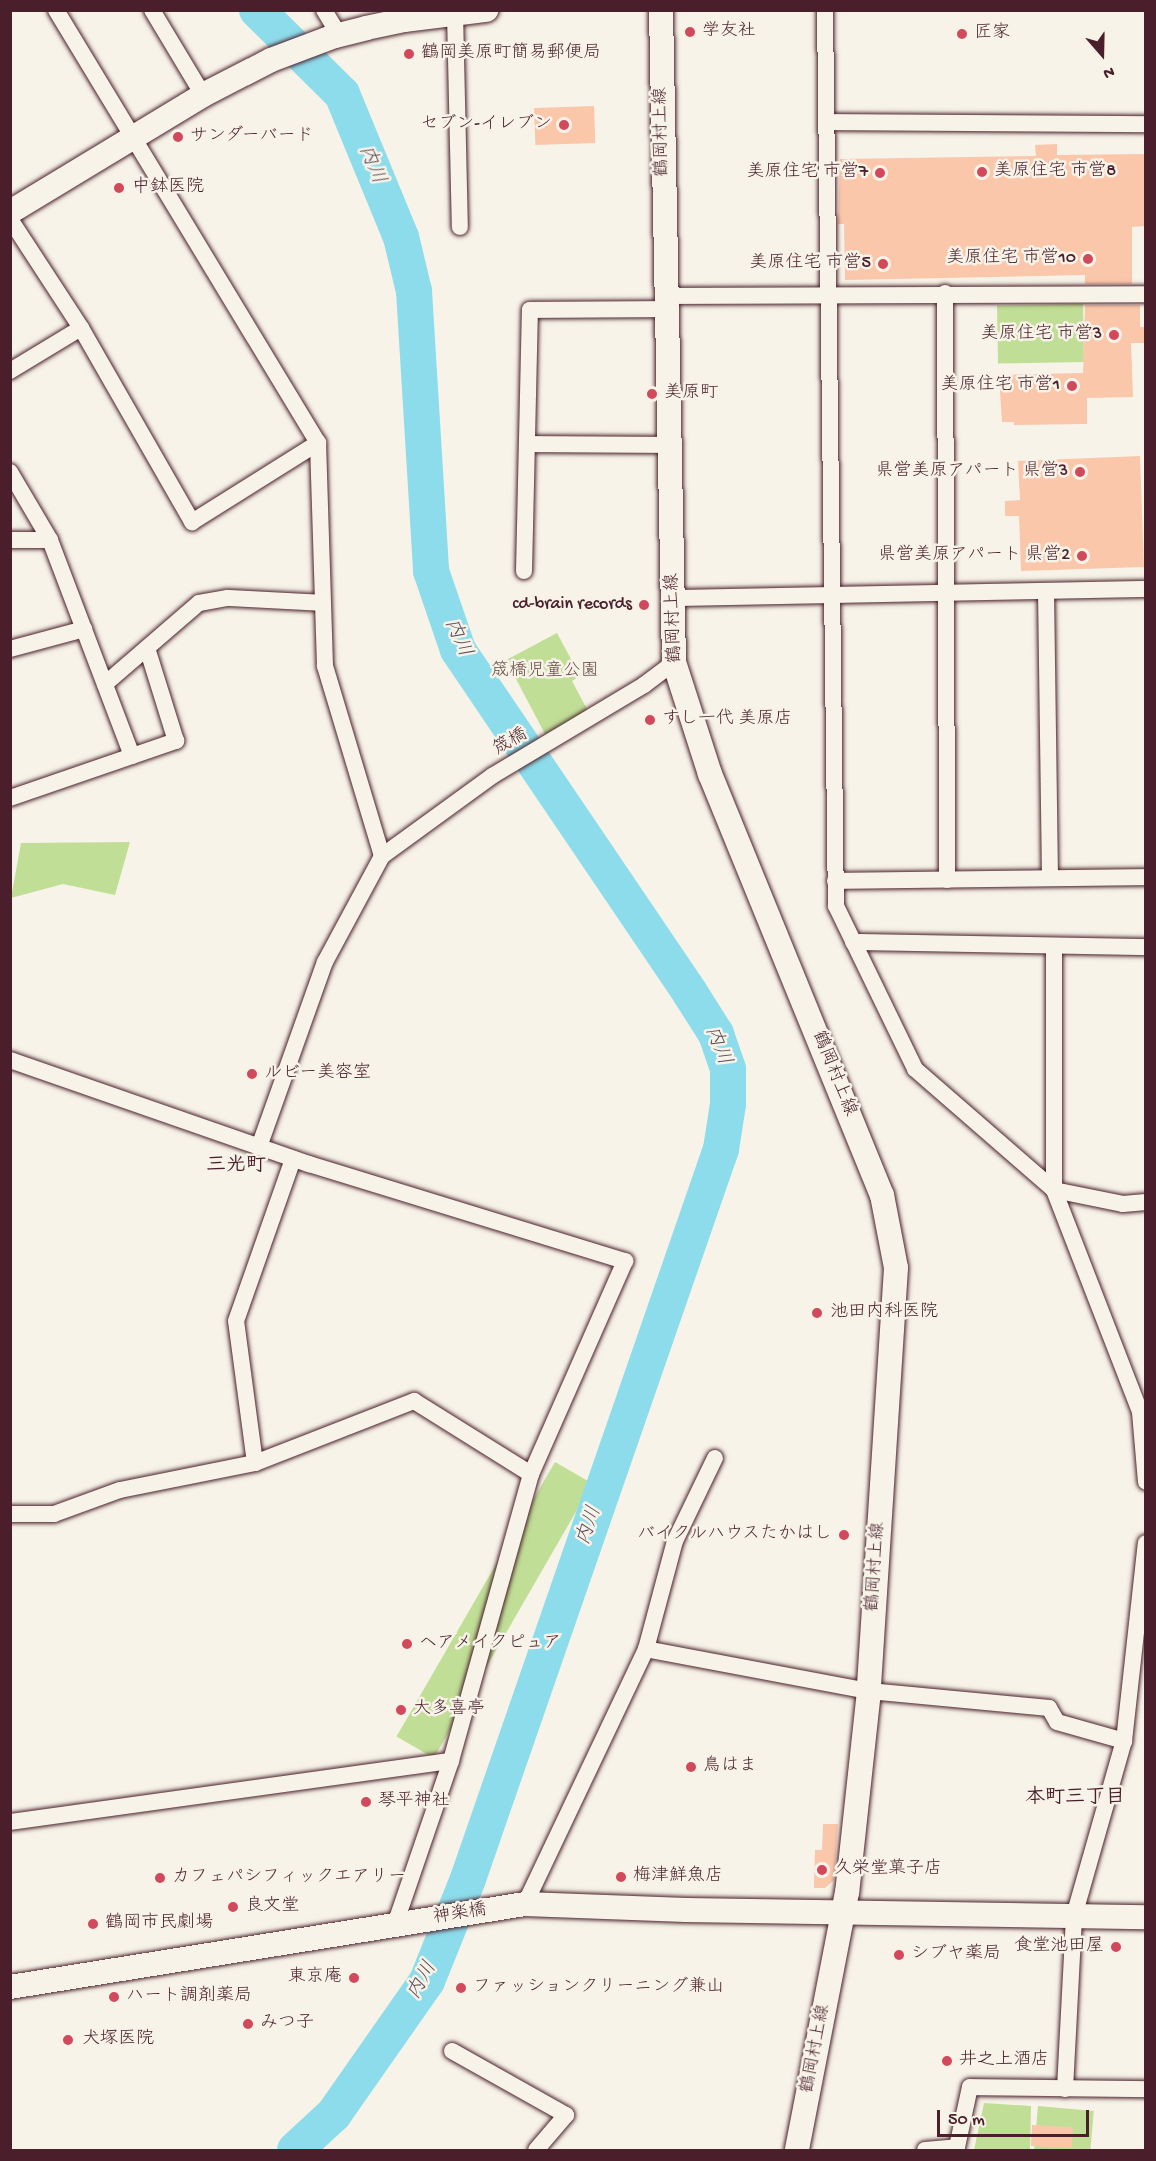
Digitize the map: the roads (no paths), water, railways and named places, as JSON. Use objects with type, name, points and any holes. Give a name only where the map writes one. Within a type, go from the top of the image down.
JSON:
[{"type":"main road","points":[[10,212],[203,95],[271,60],[337,35],[366,19],[486,10]]},
{"type":"main road","name":"鶴岡村上線","points":[[661,10],[674,662],[710,774],[882,1195],[896,1268],[869,1691],[844,1912],[797,2151]]},
{"type":"main road","name":"神楽橋","points":[[10,1988],[525,1904],[1146,1917]]},
{"type":"street","points":[[56,10],[318,443],[325,666],[382,856],[325,962],[259,1147]]},
{"type":"street","points":[[152,10],[203,95]]},
{"type":"street","points":[[324,10],[337,35]]},
{"type":"street","points":[[825,10],[836,906],[915,1069],[1054,1190],[1123,1204],[1146,1202]]},
{"type":"street","points":[[455,13],[460,227]]},
{"type":"street","points":[[826,122],[1146,124]]},
{"type":"street","points":[[10,219],[81,328],[192,522],[318,443]]},
{"type":"street","points":[[945,293],[944,593],[947,879]]},
{"type":"street","points":[[524,571],[530,310],[827,296],[945,293],[1146,294]]},
{"type":"street","points":[[10,371],[81,328]]},
{"type":"street","points":[[527,444],[670,445]]},
{"type":"street","points":[[10,472],[50,540],[132,756]]},
{"type":"street","points":[[10,540],[50,540]]},
{"type":"street","points":[[673,598],[1146,589]]},
{"type":"street","points":[[1047,591],[1050,878]]},
{"type":"street","points":[[105,684],[199,603],[228,598],[322,603]]},
{"type":"street","points":[[10,649],[84,629]]},
{"type":"street","points":[[10,798],[176,741],[147,648]]},
{"type":"street","name":"筬橋","points":[[382,856],[492,776],[644,685],[674,662]]},
{"type":"street","points":[[835,881],[1146,877]]},
{"type":"street","points":[[853,942],[1146,947]]},
{"type":"street","points":[[1054,945],[1054,1190],[1140,1412],[1146,1482]]},
{"type":"street","points":[[10,1060],[293,1159],[625,1261],[531,1474],[451,1761],[395,1925]]},
{"type":"street","points":[[255,1463],[236,1321],[293,1159]]},
{"type":"street","points":[[10,1514],[54,1514],[120,1490],[255,1463],[414,1401],[531,1474]]},
{"type":"street","points":[[525,1904],[646,1649],[675,1541],[715,1458]]},
{"type":"street","points":[[1065,2089],[1074,1916],[1124,1741],[1146,1543]]},
{"type":"street","points":[[646,1649],[869,1691],[1049,1708],[1057,1722],[1124,1741]]},
{"type":"street","points":[[10,1822],[451,1761]]},
{"type":"street","points":[[452,2051],[566,2115],[536,2151]]},
{"type":"street","points":[[925,2151],[957,2147],[970,2087],[1146,2089]]},
{"type":"waterway","name":"内川","points":[[257,10],[342,94],[401,237],[414,291],[431,571],[458,650],[690,993],[716,1034],[728,1069],[728,1104],[721,1149],[468,1879],[427,1981],[334,2114],[295,2150]]},
{"type":"place","name":"学友社","points":[[690,32]]},
{"type":"place","name":"匠家","points":[[962,34]]},
{"type":"place","name":"鶴岡美原町簡易郵便局","points":[[409,54]]},
{"type":"place","name":"セブン-イレブン","points":[[564,125]]},
{"type":"place","name":"サンダーバード","points":[[178,137]]},
{"type":"place","name":"美原住宅 市営8","points":[[982,172]]},
{"type":"place","name":"美原住宅 市営7","points":[[880,173]]},
{"type":"place","name":"中鉢医院","points":[[119,188]]},
{"type":"place","name":"美原住宅 市営10","points":[[1088,259]]},
{"type":"place","name":"美原住宅 市営5","points":[[883,264]]},
{"type":"place","name":"美原住宅 市営3","points":[[1114,335]]},
{"type":"place","name":"美原住宅 市営1","points":[[1072,386]]},
{"type":"place","name":"美原町","points":[[652,394]]},
{"type":"place","name":"県営美原アパート 県営3","points":[[1080,472]]},
{"type":"place","name":"県営美原アパート 県営2","points":[[1082,556]]},
{"type":"place","name":"cd-brain records","points":[[644,605]]},
{"type":"place","name":"すし一代 美原店","points":[[650,720]]},
{"type":"place","name":"ルビー美容室","points":[[252,1074]]},
{"type":"place","name":"池田内科医院","points":[[817,1313]]},
{"type":"place","name":"バイクルハウスたかはし","points":[[844,1535]]},
{"type":"place","name":"ヘアメイクピュア","points":[[407,1644]]},
{"type":"place","name":"大多喜亭","points":[[401,1710]]},
{"type":"place","name":"鳥はま","points":[[691,1767]]},
{"type":"place","name":"琴平神社","points":[[366,1802]]},
{"type":"place","name":"久栄堂菓子店","points":[[822,1870]]},
{"type":"place","name":"梅津鮮魚店","points":[[621,1877]]},
{"type":"place","name":"カフェパシフィックエアリー","points":[[160,1878]]},
{"type":"place","name":"良文堂","points":[[233,1907]]},
{"type":"place","name":"鶴岡市民劇場","points":[[93,1924]]},
{"type":"place","name":"食堂池田屋","points":[[1116,1947]]},
{"type":"place","name":"シブヤ薬局","points":[[899,1955]]},
{"type":"place","name":"東京庵","points":[[354,1978]]},
{"type":"place","name":"ファッションクリーニング兼山","points":[[461,1988]]},
{"type":"place","name":"ハート調剤薬局","points":[[114,1997]]},
{"type":"place","name":"みつ子","points":[[248,2024]]},
{"type":"place","name":"犬塚医院","points":[[68,2040]]},
{"type":"place","name":"井之上酒店","points":[[947,2061]]},
{"type":"district","name":"三光町","points":[[236,1166]]},
{"type":"district","name":"本町三丁目","points":[[1075,1798]]},
{"type":"park label","name":"筬橋児童公園","points":[[545,672]]}]
